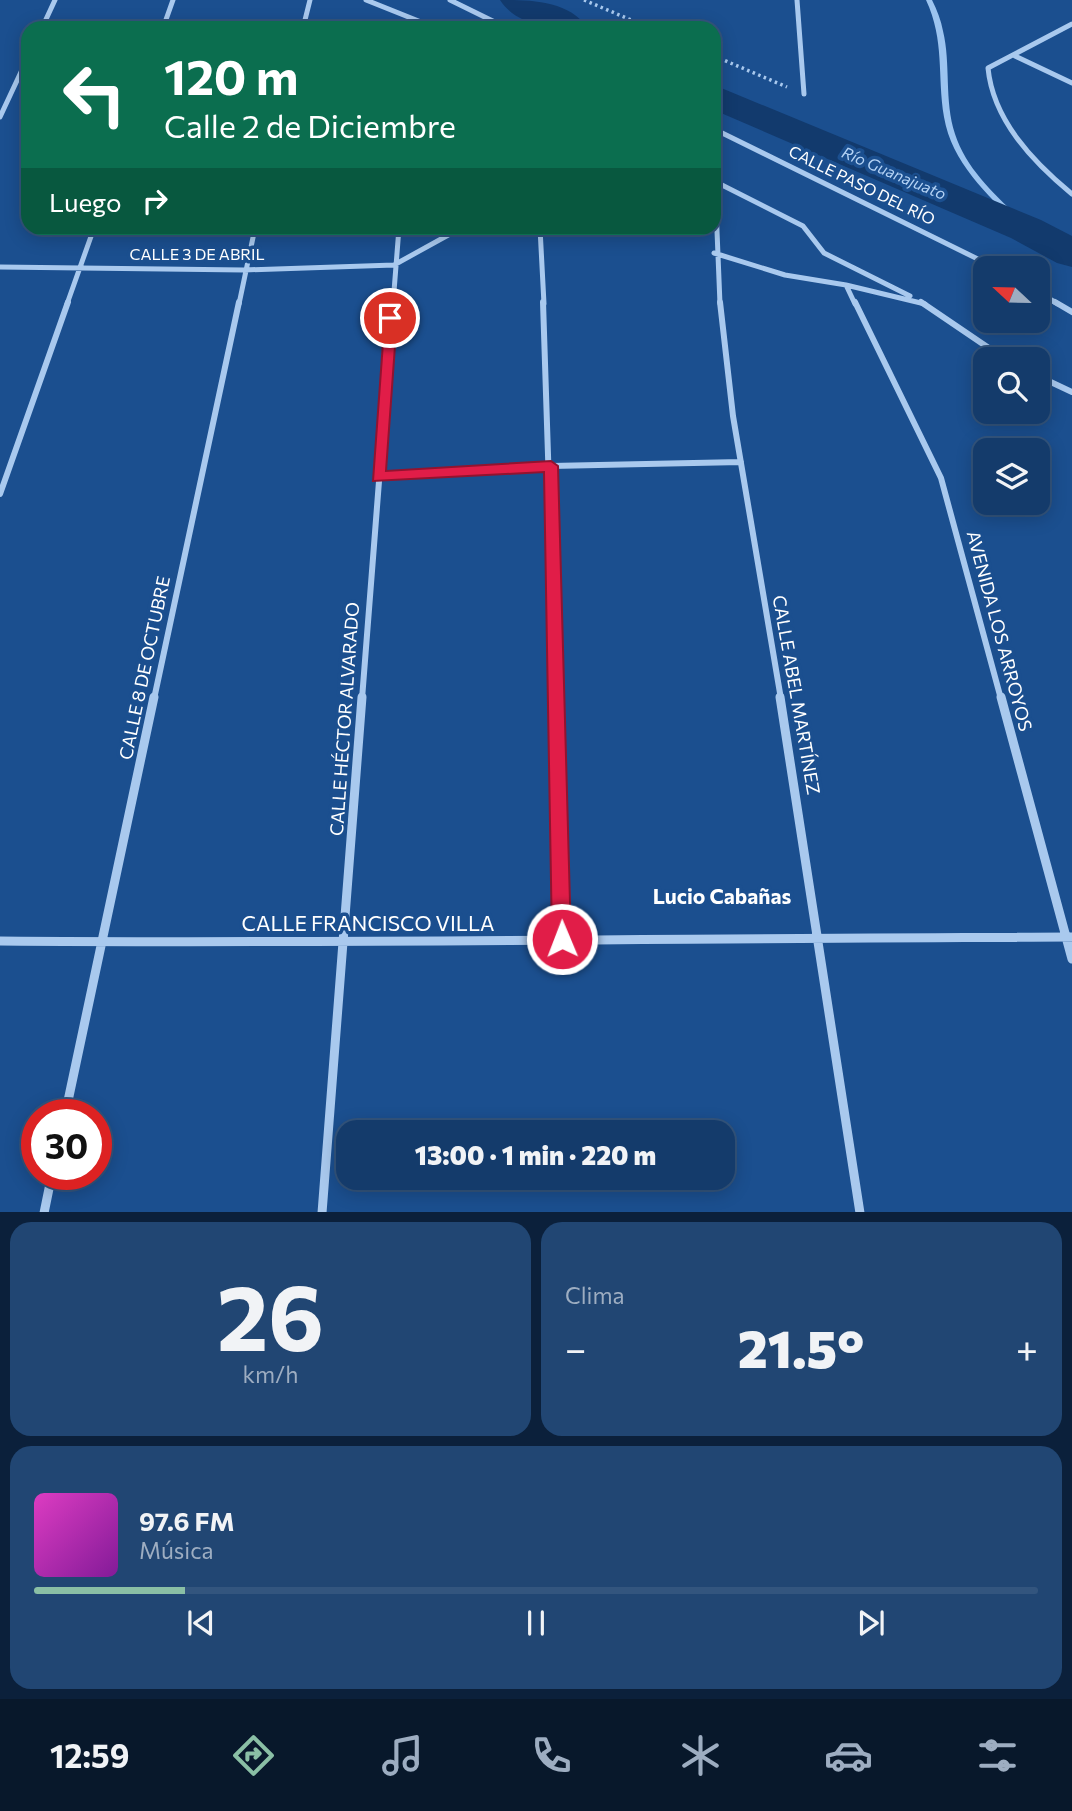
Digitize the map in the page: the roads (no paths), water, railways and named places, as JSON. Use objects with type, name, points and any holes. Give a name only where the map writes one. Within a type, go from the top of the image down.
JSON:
[{"type":"street","points":[[44,21],[55,0]]},
{"type":"street","points":[[166,21],[173,0]]},
{"type":"street","points":[[305,21],[310,0]]},
{"type":"street","points":[[366,0],[418,21]]},
{"type":"street","points":[[450,0],[493,21]]},
{"type":"street","points":[[797,0],[804,94]]},
{"type":"street","points":[[1072,24],[1016,56],[988,68],[992,96],[1053,180],[1072,194]]},
{"type":"street","points":[[1016,56],[1072,83]]},
{"type":"street","points":[[0,117],[21,72]]},
{"type":"street","name":"CALLE PASO DEL RÍO","points":[[721,132],[973,257]]},
{"type":"street","points":[[721,184],[803,226],[824,253],[852,270],[924,303],[988,347]]},
{"type":"street","points":[[0,494],[92,235]]},
{"type":"street","name":"CALLE 8 DE OCTUBRE","points":[[68,1099],[253,235]]},
{"type":"street","name":"CALLE HÉCTOR ALVARADO","points":[[322,1212],[398,235]]},
{"type":"street","points":[[394,265],[448,235]]},
{"type":"street","points":[[540,235],[551,466],[562,939]]},
{"type":"street","name":"CALLE ABEL MARTÍNEZ","points":[[714,235],[714,253],[741,461],[821,938],[860,1212]]},
{"type":"street","points":[[714,253],[785,275],[846,285],[924,303]]},
{"type":"street","name":"CALLE 3 DE ABRIL","points":[[0,267],[244,270],[394,265]]},
{"type":"street","name":"AVENIDA LOS ARROYOS","points":[[846,285],[941,478],[1069,938],[1072,959]]},
{"type":"street","points":[[1050,299],[1072,312]]},
{"type":"street","points":[[1050,382],[1072,392]]},
{"type":"street","points":[[379,477],[551,466],[741,461]]},
{"type":"street","name":"CALLE FRANCISCO VILLA","points":[[0,941],[344,944],[562,939],[1069,938]]},
{"type":"street","points":[[44,1212],[49,1190]]},
{"type":"waterway","name":"Río Guanajuato","points":[[517,0],[557,21]]},
{"type":"waterway","points":[[929,0],[940,31],[948,116],[956,146],[982,185],[1026,229]]},
{"type":"waterway","name":"Río Guanajuato","points":[[721,99],[1026,229],[1072,254]]},
{"type":"district","name":"Lucio Cabañas","points":[[722,897]]}]
